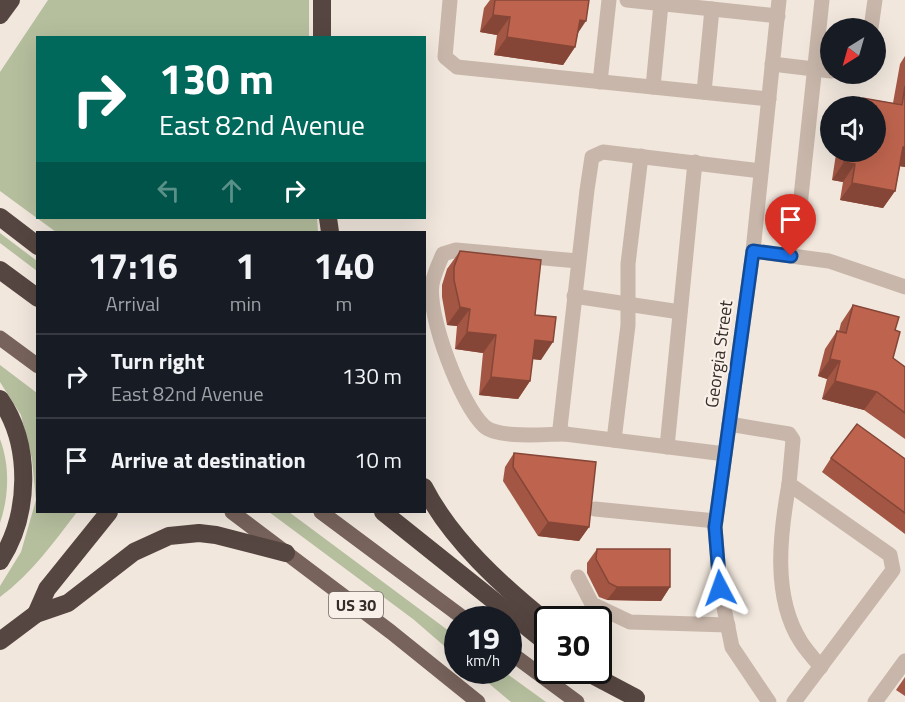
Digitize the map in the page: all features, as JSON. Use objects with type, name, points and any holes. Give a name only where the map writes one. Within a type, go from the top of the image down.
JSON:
[{"type":"highway","points":[[0,15],[11,0]]},
{"type":"highway","points":[[322,0],[322,36]]},
{"type":"highway","points":[[0,217],[36,244]]},
{"type":"highway","points":[[0,270],[36,297]]},
{"type":"highway","points":[[0,399],[16,430],[24,487],[13,536],[0,561]]},
{"type":"highway","points":[[426,491],[475,555],[534,610]]},
{"type":"highway","points":[[36,614],[47,589],[107,513]]},
{"type":"highway","points":[[384,513],[534,633]]},
{"type":"highway","points":[[0,641],[36,614],[68,603],[134,552],[168,536],[199,533],[216,535],[286,553]]},
{"type":"highway","points":[[612,676],[639,700]]},
{"type":"highway","points":[[609,684],[639,700]]},
{"type":"main road","points":[[0,338],[36,365]]},
{"type":"main road","name":"US 30","points":[[233,513],[391,632],[478,702]]},
{"type":"main road","points":[[322,513],[446,606]]},
{"type":"main road","points":[[522,661],[577,702]]},
{"type":"street","points":[[450,0],[446,57],[457,67],[769,99]]},
{"type":"street","points":[[600,81],[609,0]]},
{"type":"street","points":[[627,0],[778,16]]},
{"type":"street","name":"Georgia Street","points":[[769,702],[732,647],[720,588],[716,521],[753,251],[779,0]]},
{"type":"street","points":[[800,206],[822,0]]},
{"type":"street","points":[[872,18],[874,0]]},
{"type":"street","points":[[653,87],[661,4]]},
{"type":"street","points":[[704,92],[712,9]]},
{"type":"street","points":[[772,64],[820,70]]},
{"type":"street","points":[[565,434],[560,428],[561,409],[592,157],[603,152],[761,171]]},
{"type":"street","points":[[614,440],[628,303],[628,264],[641,156]]},
{"type":"street","points":[[667,447],[695,162]]},
{"type":"street","points":[[578,261],[456,250],[443,254],[432,285],[435,320],[451,366],[484,426],[498,434],[565,434],[725,454]]},
{"type":"street","points":[[753,251],[829,261],[905,288]]},
{"type":"street","points":[[574,296],[680,312]]},
{"type":"street","points":[[729,424],[789,434],[793,440],[781,557],[785,597],[800,640],[821,667]]},
{"type":"street","points":[[789,484],[890,555],[893,570],[794,702]]},
{"type":"street","points":[[595,509],[716,521]]},
{"type":"street","points":[[578,577],[592,604],[630,622],[728,625]]},
{"type":"street","points":[[875,702],[905,661]]},
{"type":"green space","points":[[48,0],[309,0],[309,36],[36,36],[36,217],[0,191],[0,72]]},
{"type":"green space","points":[[38,219],[317,219],[318,231],[55,231]]},
{"type":"green space","points":[[0,233],[36,260],[36,270],[0,243]]},
{"type":"green space","points":[[0,365],[36,392],[36,500],[32,459],[21,415],[0,382]]},
{"type":"green space","points":[[0,439],[7,470],[7,481],[0,523]]},
{"type":"green space","points":[[36,500],[36,513],[76,513],[32,568],[0,597],[0,586],[21,552]]},
{"type":"green space","points":[[270,513],[290,513],[444,627],[444,646],[413,619]]},
{"type":"green space","points":[[490,684],[521,684],[546,702],[511,702]]},
{"type":"building","points":[[495,0],[589,0],[586,21],[580,20],[575,47],[507,37],[510,17],[493,15]]},
{"type":"building","points":[[905,86],[905,147],[903,147],[895,191],[852,183],[855,164],[844,162],[886,162],[886,102],[902,105]]},
{"type":"building","points":[[460,251],[541,260],[535,315],[556,317],[553,342],[535,340],[530,381],[491,377],[496,335],[467,332],[470,309],[460,307],[454,280],[454,267]]},
{"type":"building","points":[[853,305],[899,317],[895,330],[900,332],[893,358],[905,367],[905,413],[877,392],[835,381],[840,361],[830,359],[837,331],[846,333]]},
{"type":"building","points":[[857,424],[905,459],[905,513],[831,458]]},
{"type":"building","points":[[514,453],[596,462],[589,527],[548,522],[513,467]]},
{"type":"building","points":[[597,549],[670,549],[670,587],[617,587],[609,583],[596,559]]},
{"type":"route","points":[[720,588],[715,527],[753,251],[791,256]]}]
